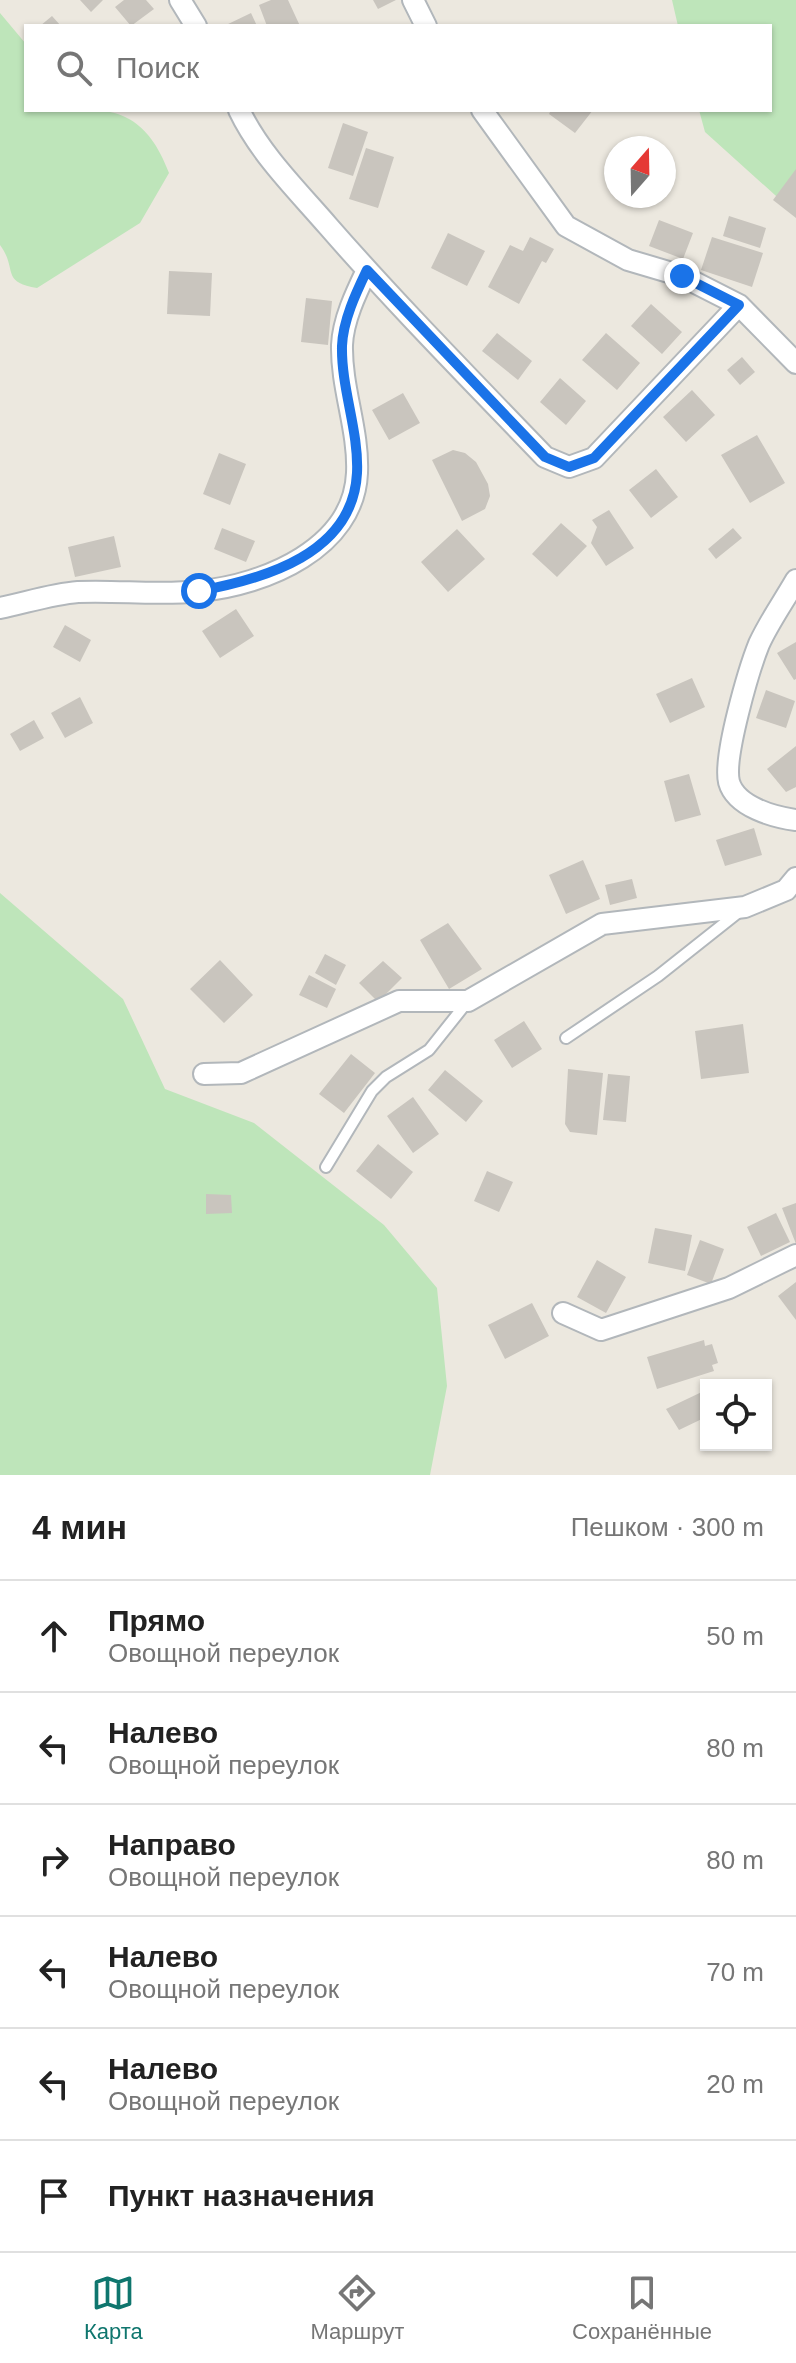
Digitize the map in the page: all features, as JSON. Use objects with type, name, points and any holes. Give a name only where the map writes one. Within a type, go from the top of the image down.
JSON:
[{"type":"street","points":[[180,0],[195,24]]},
{"type":"street","points":[[413,0],[425,24]]},
{"type":"street","points":[[240,112],[249,132],[281,172],[367,270],[545,457],[569,467],[594,458],[739,305]]},
{"type":"street","points":[[483,112],[566,226],[628,260],[682,276],[739,305],[796,363]]},
{"type":"street","points":[[0,608],[73,592],[199,591],[246,582],[313,553],[339,526],[354,494],[357,462],[342,347],[353,302],[367,270]]},
{"type":"street","points":[[796,580],[759,644],[728,764],[729,784],[740,797],[757,809],[796,820]]},
{"type":"street","points":[[204,1074],[241,1073],[306,1047],[399,1001],[468,1001],[602,924],[745,907],[786,890],[796,878]]},
{"type":"street","points":[[563,1313],[601,1330],[729,1288],[796,1255]]},
{"type":"lane","points":[[566,1038],[658,976],[745,907]]},
{"type":"lane","points":[[326,1167],[372,1091],[386,1077],[429,1050],[468,1001]]},
{"type":"green space","points":[[672,0],[796,0],[796,214],[705,132],[700,112],[772,112],[772,24],[678,24]]},
{"type":"green space","points":[[0,13],[24,42],[24,112],[107,112],[129,119],[144,131],[157,148],[169,173],[140,223],[37,288],[14,278],[0,245]]},
{"type":"green space","points":[[0,893],[123,999],[165,1089],[254,1123],[384,1225],[437,1288],[447,1386],[430,1475],[0,1475]]},
{"type":"building","points":[[80,0],[103,0],[91,12]]},
{"type":"building","points":[[124,0],[146,0],[154,9],[129,24],[115,7]]},
{"type":"building","points":[[271,0],[288,0],[299,24],[266,24],[259,5]]},
{"type":"building","points":[[373,0],[396,0],[378,9]]},
{"type":"building","points":[[251,13],[256,24],[228,24]]},
{"type":"building","points":[[52,16],[59,24],[42,24]]},
{"type":"building","points":[[550,112],[591,112],[575,133]]},
{"type":"building","points":[[343,123],[368,132],[353,176],[328,168]]},
{"type":"building","points":[[366,148],[394,157],[378,208],[349,199]]},
{"type":"building","points":[[796,169],[796,218],[773,200]]},
{"type":"building","points":[[729,216],[766,228],[760,248],[723,236]]},
{"type":"building","points":[[659,220],[693,233],[683,259],[649,246]]},
{"type":"building","points":[[448,233],[485,251],[467,286],[431,268]]},
{"type":"building","points":[[530,237],[554,249],[546,263],[542,261],[519,304],[488,287],[510,245],[523,251]]},
{"type":"building","points":[[712,237],[763,253],[752,287],[701,270]]},
{"type":"building","points":[[169,271],[212,273],[210,316],[167,314]]},
{"type":"building","points":[[306,298],[332,301],[328,345],[301,342]]},
{"type":"building","points":[[651,304],[682,332],[662,354],[631,326]]},
{"type":"building","points":[[497,333],[532,361],[518,380],[482,351]]},
{"type":"building","points":[[606,333],[640,363],[617,390],[582,360]]},
{"type":"building","points":[[742,357],[755,372],[740,385],[727,370]]},
{"type":"building","points":[[560,378],[586,401],[566,425],[540,402]]},
{"type":"building","points":[[692,390],[715,415],[686,442],[663,417]]},
{"type":"building","points":[[403,393],[420,423],[389,440],[372,410]]},
{"type":"building","points":[[757,435],[785,483],[750,503],[721,455]]},
{"type":"building","points":[[453,450],[465,453],[476,462],[488,484],[490,496],[485,509],[462,521],[432,460]]},
{"type":"building","points":[[219,453],[246,464],[230,505],[203,494]]},
{"type":"building","points":[[656,469],[678,497],[651,518],[629,490]]},
{"type":"building","points":[[609,510],[634,548],[606,566],[591,543],[597,527],[592,520]]},
{"type":"building","points":[[561,523],[587,546],[557,577],[532,554]]},
{"type":"building","points":[[222,528],[255,541],[246,562],[214,549]]},
{"type":"building","points":[[733,528],[742,538],[716,559],[708,549]]},
{"type":"building","points":[[457,529],[485,559],[448,592],[421,562]]},
{"type":"building","points":[[114,536],[121,567],[75,577],[68,547]]},
{"type":"building","points":[[236,609],[254,636],[220,658],[202,631]]},
{"type":"building","points":[[65,625],[91,640],[80,662],[53,647]]},
{"type":"building","points":[[796,642],[796,679],[794,680],[777,653]]},
{"type":"building","points":[[692,678],[705,707],[670,723],[656,694]]},
{"type":"building","points":[[766,690],[795,701],[786,728],[756,718]]},
{"type":"building","points":[[80,697],[93,723],[65,738],[51,713]]},
{"type":"building","points":[[34,720],[44,738],[20,751],[10,734]]},
{"type":"building","points":[[796,746],[796,787],[786,792],[767,769]]},
{"type":"building","points":[[689,774],[701,815],[675,822],[664,781]]},
{"type":"building","points":[[754,828],[762,855],[725,866],[716,840]]},
{"type":"building","points":[[583,860],[600,899],[566,914],[549,875]]},
{"type":"building","points":[[632,879],[637,898],[610,905],[605,885]]},
{"type":"building","points":[[448,923],[482,969],[449,989],[420,940]]},
{"type":"building","points":[[325,954],[346,965],[336,985],[315,973]]},
{"type":"building","points":[[220,960],[253,995],[224,1023],[190,989]]},
{"type":"building","points":[[383,961],[402,978],[378,1002],[359,983]]},
{"type":"building","points":[[309,975],[336,989],[327,1008],[299,995]]},
{"type":"building","points":[[524,1021],[542,1049],[512,1068],[494,1040]]},
{"type":"building","points":[[743,1024],[749,1073],[701,1079],[695,1031]]},
{"type":"building","points":[[351,1054],[375,1073],[344,1113],[319,1094]]},
{"type":"building","points":[[568,1069],[603,1073],[597,1135],[570,1132],[565,1124]]},
{"type":"building","points":[[445,1070],[483,1101],[466,1122],[428,1090]]},
{"type":"building","points":[[608,1074],[630,1076],[626,1122],[603,1120]]},
{"type":"building","points":[[413,1097],[439,1134],[413,1153],[387,1116]]},
{"type":"building","points":[[378,1144],[413,1172],[391,1199],[356,1171]]},
{"type":"building","points":[[487,1171],[513,1182],[499,1212],[474,1201]]},
{"type":"building","points":[[206,1194],[231,1195],[232,1213],[206,1214]]},
{"type":"building","points":[[796,1203],[796,1244],[782,1208]]},
{"type":"building","points":[[776,1213],[790,1242],[761,1256],[747,1227]]},
{"type":"building","points":[[655,1228],[692,1235],[685,1271],[648,1263]]},
{"type":"building","points":[[700,1240],[724,1249],[711,1284],[687,1275]]},
{"type":"building","points":[[597,1260],[626,1277],[606,1313],[577,1297]]},
{"type":"building","points":[[796,1282],[796,1320],[778,1296]]},
{"type":"building","points":[[532,1303],[549,1336],[505,1359],[488,1325]]},
{"type":"building","points":[[704,1340],[705,1346],[712,1344],[718,1363],[712,1365],[714,1371],[657,1389],[647,1357]]},
{"type":"building","points":[[700,1393],[700,1420],[679,1430],[666,1409]]},
{"type":"route","points":[[199,591],[246,582],[313,553],[339,526],[354,494],[357,473],[342,347],[353,302],[367,270],[545,457],[569,467],[594,458],[739,305],[682,276]]}]
